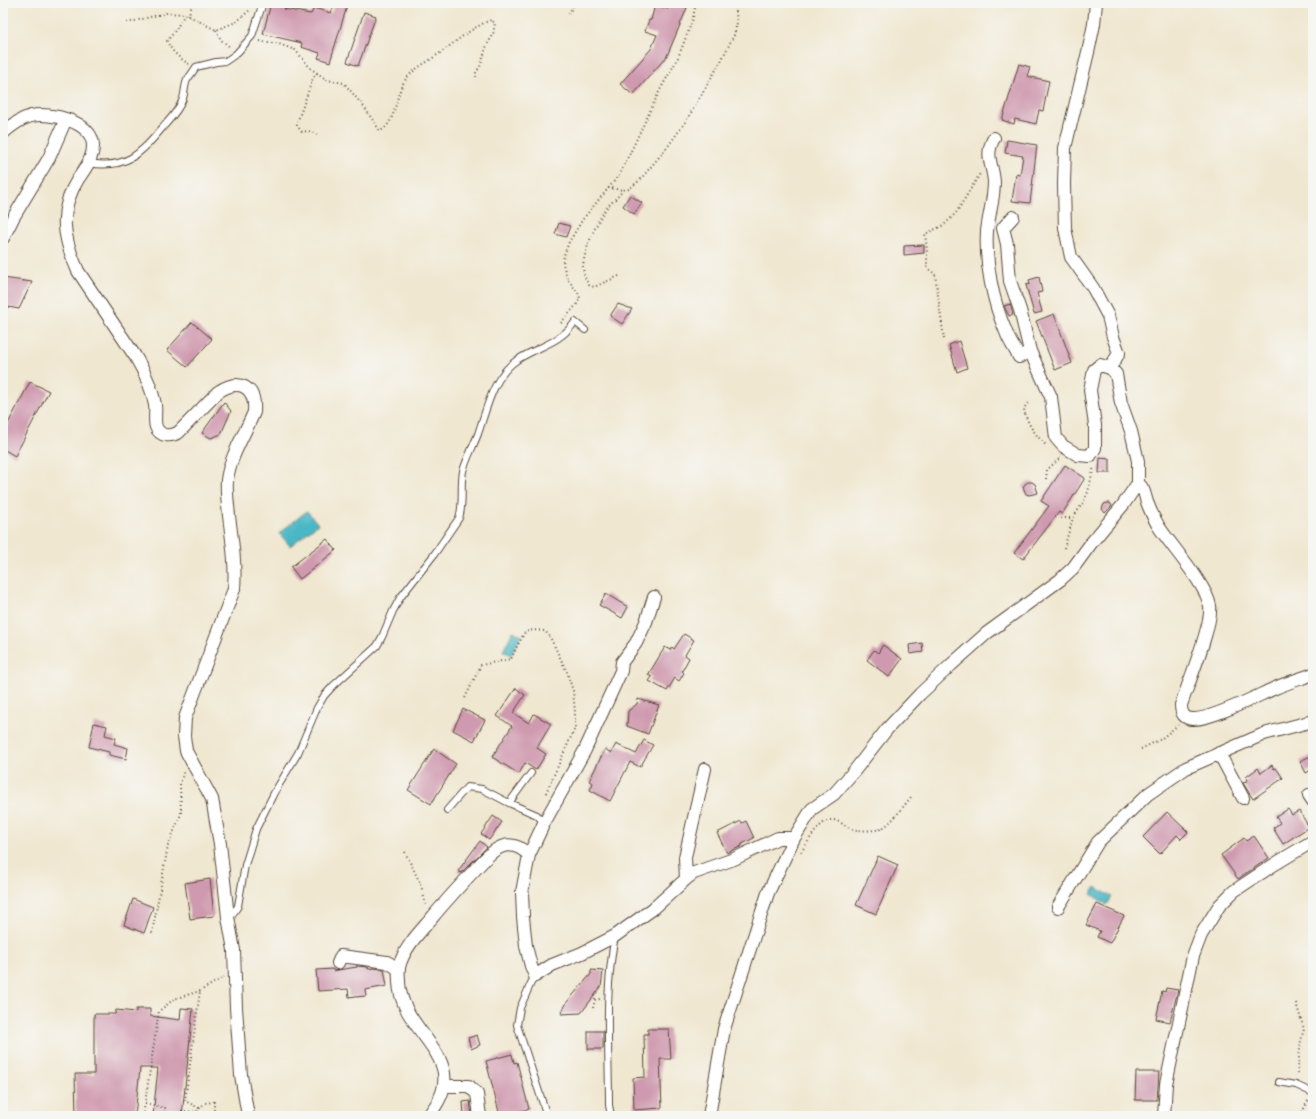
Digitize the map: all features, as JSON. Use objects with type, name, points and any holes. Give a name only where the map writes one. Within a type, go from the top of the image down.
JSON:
[{"type":"street","points":[[1096,3],[1090,42],[1065,148],[1065,228],[1071,257],[1093,288],[1108,316],[1119,353],[1110,368]]},
{"type":"street","points":[[3,133],[17,122],[32,116],[44,114],[54,115],[66,119],[84,128],[92,138],[92,153],[70,195],[64,219],[64,231],[72,258],[78,271],[143,370],[155,405],[156,427],[164,434],[169,436],[174,435],[224,387],[233,385],[242,386],[249,389],[255,404],[254,412],[234,455],[227,481],[227,496],[236,572],[234,589],[185,718],[184,736],[186,751],[212,800],[220,844],[236,971],[236,1008],[240,1075],[248,1116]]},
{"type":"street","points":[[3,238],[13,218],[49,158],[66,119]]},
{"type":"street","points":[[994,138],[988,154],[994,182],[987,242],[990,280],[1006,332],[1019,356],[1030,350]]},
{"type":"street","points":[[709,1116],[724,1029],[768,893],[794,838],[812,809],[834,794],[887,729],[920,694],[987,633],[1060,580],[1073,568],[1092,542],[1123,505],[1138,483],[1138,461],[1131,431],[1121,403],[1116,374],[1110,368],[1100,365],[1094,370],[1090,390],[1095,425],[1095,448],[1090,456],[1078,455],[1062,448],[1056,438],[1051,397],[1030,350],[1020,310],[1010,281],[1004,228],[1014,217]]},
{"type":"street","points":[[1138,483],[1144,489],[1147,503],[1158,526],[1201,585],[1210,606],[1210,617],[1204,639],[1181,705],[1182,713],[1186,718],[1193,720],[1219,713],[1275,688],[1313,674]]},
{"type":"street","points":[[654,597],[646,622],[636,643],[622,662],[621,671],[585,750],[541,819],[529,855],[522,892],[523,917],[526,946],[535,976],[552,965],[582,953],[615,936],[654,908],[694,873],[734,859],[778,838],[794,838]]},
{"type":"street","points":[[1058,907],[1098,842],[1148,794],[1186,768],[1219,753],[1264,734],[1313,721]]},
{"type":"street","points":[[1219,753],[1243,798]]},
{"type":"street","points":[[686,879],[685,857],[705,769]]},
{"type":"street","points":[[1164,1116],[1166,1084],[1193,956],[1201,935],[1219,906],[1234,891],[1274,864],[1313,841]]},
{"type":"street","points":[[428,1116],[436,1107],[444,1086],[445,1073],[438,1056],[424,1034],[413,1021],[404,1005],[399,988],[399,969],[403,954],[453,892],[494,850],[504,845],[517,846],[525,850],[529,855]]},
{"type":"street","points":[[338,963],[341,956],[387,962],[399,969]]},
{"type":"street","points":[[444,1086],[469,1086],[477,1094],[480,1116]]},
{"type":"lane","points":[[88,163],[114,164],[132,158],[145,149],[179,107],[184,97],[187,80],[196,67],[226,61],[236,54],[252,36],[263,3]]},
{"type":"lane","points":[[228,917],[232,915],[238,906],[245,865],[256,829],[274,793],[298,753],[317,708],[324,696],[333,686],[377,646],[392,611],[400,598],[459,518],[461,511],[461,486],[463,471],[498,381],[516,361],[558,339],[569,330],[575,322],[585,330]]},
{"type":"lane","points":[[509,803],[531,773]]},
{"type":"lane","points":[[447,810],[467,786],[482,789],[541,819]]},
{"type":"lane","points":[[611,1116],[609,1106],[608,1002],[611,957],[615,936]]},
{"type":"lane","points":[[535,976],[520,1008],[517,1025],[547,1116]]},
{"type":"lane","points":[[1279,1082],[1296,1085],[1313,1093]]},
{"type":"path","points":[[188,16],[193,3]]},
{"type":"path","points":[[569,14],[574,3]]},
{"type":"path","points":[[560,324],[578,303],[580,298],[567,278],[563,264],[564,255],[569,242],[583,219],[620,174],[661,88],[677,60],[692,22],[696,3]]},
{"type":"path","points":[[608,188],[623,190],[629,189],[640,180],[669,145],[691,113],[722,61],[734,35],[737,23],[735,3]]},
{"type":"path","points":[[216,30],[236,22],[253,7]]},
{"type":"path","points":[[127,23],[166,13],[184,14],[216,30],[221,40],[236,54]]},
{"type":"path","points":[[184,14],[175,31],[167,41],[172,50],[180,58],[196,67]]},
{"type":"path","points":[[252,36],[257,40],[295,50],[310,68],[327,80],[344,83],[364,107],[380,131],[387,126],[400,89],[409,75],[460,37],[491,20],[495,23],[493,35],[487,45],[480,67],[476,72],[476,76]]},
{"type":"path","points":[[317,73],[313,78],[297,123],[297,126],[302,132],[308,131],[317,134]]},
{"type":"path","points":[[944,339],[935,274],[927,268],[928,250],[925,234],[944,225],[956,213],[979,176],[988,154]]},
{"type":"path","points":[[619,276],[594,287],[589,286],[585,278],[583,267],[591,238],[601,218],[608,207],[623,190]]},
{"type":"path","points":[[1028,403],[1024,408],[1025,416],[1039,438],[1046,444],[1062,448],[1061,458],[1047,470],[1046,479]]},
{"type":"path","points":[[1064,548],[1073,518],[1088,492],[1094,466],[1090,456]]},
{"type":"path","points":[[1061,518],[1073,518]]},
{"type":"path","points":[[465,698],[481,665],[511,659],[525,632],[534,630],[545,631],[550,637],[567,672],[573,691],[576,728],[553,775],[541,819]]},
{"type":"path","points":[[1141,749],[1161,739],[1186,718]]},
{"type":"path","points":[[152,933],[168,846],[181,814],[180,784],[188,755]]},
{"type":"path","points":[[799,856],[817,829],[823,824],[834,820],[853,829],[880,829],[890,822],[912,796]]},
{"type":"path","points":[[404,852],[421,885],[429,921]]},
{"type":"path","points":[[143,1116],[159,1011],[174,999],[200,991],[236,971]]},
{"type":"path","points":[[200,991],[185,1101],[200,1108]]},
{"type":"path","points":[[1296,1003],[1304,1029],[1301,1040],[1296,1085]]},
{"type":"path","points":[[1300,1116],[1308,1100]]},
{"type":"path","points":[[182,1116],[182,1111],[196,1112],[205,1103],[214,1102],[214,1116]]},
{"type":"path","points":[[145,1103],[165,1108],[164,1116]]},
{"type":"path","points":[[198,1116],[200,1108]]},
{"type":"water","points":[[307,511],[318,524],[290,546],[279,533]]},
{"type":"water","points":[[513,631],[521,635],[511,655],[503,651]]},
{"type":"water","points":[[1096,887],[1112,897],[1107,905],[1091,894]]},
{"type":"building","points":[[271,3],[285,7],[284,9],[311,14],[314,8],[331,13],[335,3],[347,6],[330,62],[318,58],[320,53],[301,47],[302,43],[263,34]]},
{"type":"building","points":[[670,3],[676,3],[687,8],[667,56],[633,95],[620,84],[651,49],[657,35],[645,31],[649,20],[651,20],[655,5],[668,9]]},
{"type":"building","points":[[364,12],[376,16],[358,66],[347,62]]},
{"type":"building","points":[[1019,64],[1030,67],[1027,76],[1049,81],[1043,111],[1039,110],[1036,124],[1015,119],[1014,124],[1002,120]]},
{"type":"building","points":[[1007,140],[1037,145],[1030,203],[1012,201],[1016,174],[1020,175],[1023,156],[1005,153]]},
{"type":"building","points":[[630,195],[642,203],[634,214],[623,206]]},
{"type":"building","points":[[559,223],[570,226],[566,237],[555,234]]},
{"type":"building","points":[[924,245],[924,253],[904,255],[904,246]]},
{"type":"building","points":[[1039,277],[1042,292],[1037,293],[1042,312],[1034,314],[1026,285],[1030,284],[1029,280]]},
{"type":"building","points":[[3,278],[32,282],[19,309],[3,306]]},
{"type":"building","points":[[618,304],[632,309],[622,324],[610,316]]},
{"type":"building","points":[[1010,304],[1013,315],[1009,316],[1004,306]]},
{"type":"building","points":[[1054,314],[1072,363],[1055,370],[1036,321]]},
{"type":"building","points":[[192,322],[212,339],[187,367],[167,350]]},
{"type":"building","points":[[959,341],[967,368],[957,372],[949,345]]},
{"type":"building","points":[[30,382],[49,391],[15,456],[3,449],[3,433]]},
{"type":"building","points":[[224,402],[231,411],[221,434],[211,438],[202,433]]},
{"type":"building","points":[[1100,458],[1110,459],[1110,473],[1099,473]]},
{"type":"building","points":[[1065,465],[1085,478],[1062,514],[1059,512],[1023,559],[1014,553],[1049,506],[1041,501]]},
{"type":"building","points":[[1028,482],[1035,484],[1038,493],[1029,495],[1026,494],[1023,487]]},
{"type":"building","points":[[1110,503],[1112,506],[1105,513],[1102,509],[1104,504]]},
{"type":"building","points":[[327,539],[336,550],[300,579],[291,567]]},
{"type":"building","points":[[606,594],[628,607],[622,618],[599,605]]},
{"type":"building","points":[[684,634],[694,640],[685,655],[689,658],[682,671],[684,673],[679,681],[675,678],[667,691],[649,681],[652,677],[648,675],[665,647],[670,650],[672,647],[674,649]]},
{"type":"building","points":[[922,643],[923,652],[910,654],[909,645]]},
{"type":"building","points":[[883,645],[902,659],[889,677],[867,660],[874,650],[878,653]]},
{"type":"building","points":[[516,688],[525,695],[513,713],[529,723],[534,714],[551,724],[537,748],[546,754],[536,770],[525,763],[519,774],[492,757],[512,726],[497,716]]},
{"type":"building","points":[[638,699],[659,705],[648,734],[627,726],[628,711],[637,704]]},
{"type":"building","points":[[463,709],[485,720],[474,741],[453,730]]},
{"type":"building","points":[[94,723],[107,726],[105,735],[116,738],[114,744],[128,748],[126,759],[109,755],[109,752],[89,747]]},
{"type":"building","points":[[644,740],[653,745],[640,767],[630,762],[610,801],[590,790],[593,783],[589,781],[605,749],[611,753],[616,744],[636,754]]},
{"type":"building","points":[[434,749],[456,764],[431,804],[408,790]]},
{"type":"building","points":[[1313,755],[1313,769],[1306,773],[1300,761]]},
{"type":"building","points":[[1272,765],[1283,778],[1253,799],[1243,783],[1248,780],[1246,777],[1258,768],[1261,773]]},
{"type":"building","points":[[1288,809],[1292,815],[1299,811],[1309,827],[1283,844],[1273,828],[1280,823],[1276,817]]},
{"type":"building","points":[[1167,812],[1188,832],[1181,839],[1177,835],[1160,854],[1143,837]]},
{"type":"building","points":[[493,816],[502,822],[489,840],[481,834]]},
{"type":"building","points":[[741,821],[742,823],[746,821],[754,838],[727,853],[717,833]]},
{"type":"building","points":[[1254,836],[1269,858],[1238,879],[1221,855],[1244,838],[1246,841]]},
{"type":"building","points":[[480,841],[487,847],[461,873],[458,871]]},
{"type":"building","points":[[878,856],[898,865],[876,914],[856,905]]},
{"type":"building","points":[[210,879],[214,916],[190,919],[185,883]]},
{"type":"building","points":[[133,899],[153,907],[144,933],[124,925]]},
{"type":"building","points":[[1097,904],[1124,916],[1110,943],[1097,937],[1100,931],[1086,925]]},
{"type":"building","points":[[356,966],[368,967],[368,969],[384,969],[387,986],[365,990],[366,996],[356,997],[349,997],[348,989],[318,991],[316,970],[333,969],[333,971],[357,967]]},
{"type":"building","points":[[591,970],[603,971],[601,987],[581,1013],[561,1014],[567,1002],[591,974]]},
{"type":"building","points":[[1166,988],[1178,990],[1170,1022],[1156,1019],[1162,991],[1165,992]]},
{"type":"building","points":[[181,1008],[193,1009],[182,1116],[153,1116],[158,1068],[140,1068],[135,1116],[76,1116],[75,1074],[94,1074],[94,1014],[115,1014],[116,1010],[136,1012],[136,1009],[150,1009],[150,1016],[180,1020]]},
{"type":"building","points":[[648,1029],[669,1029],[671,1059],[660,1059],[662,1108],[634,1110],[633,1078],[645,1077],[644,1034],[648,1034]]},
{"type":"building","points":[[588,1031],[603,1031],[603,1049],[588,1049]]},
{"type":"building","points":[[477,1035],[480,1045],[471,1049],[468,1038]]},
{"type":"building","points":[[512,1054],[514,1063],[517,1062],[529,1109],[500,1116],[486,1061]]},
{"type":"building","points":[[1136,1072],[1159,1072],[1157,1100],[1135,1100]]},
{"type":"building","points":[[470,1101],[472,1116],[464,1116],[463,1102]]}]
